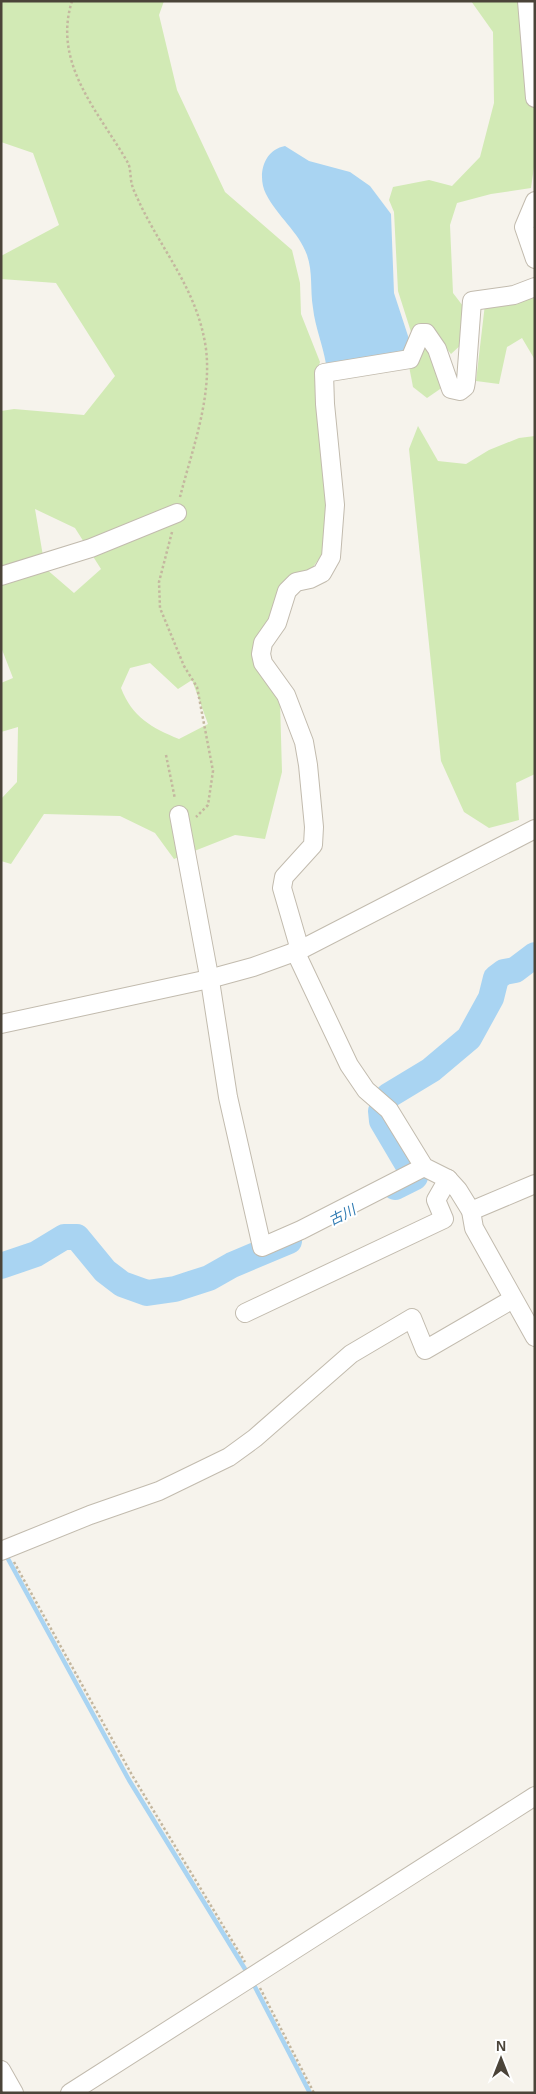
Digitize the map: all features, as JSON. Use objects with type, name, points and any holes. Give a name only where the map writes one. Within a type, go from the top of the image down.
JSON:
[{"type":"street","points":[[527,1],[535,98]]},
{"type":"street","points":[[535,201],[524,227],[535,259]]},
{"type":"street","points":[[416,1171],[384,1106],[366,1090],[349,1064],[298,951],[282,888],[284,877],[312,845],[314,827],[308,764],[304,742],[286,695],[263,663],[261,654],[263,644],[277,623],[287,591],[296,582],[310,579],[322,573],[331,557],[335,505],[324,404],[324,373],[410,359],[417,338],[421,334],[426,333],[437,349],[451,389],[460,391],[465,387],[472,301],[514,294],[535,287]]},
{"type":"street","points":[[1,576],[91,548],[177,512]]},
{"type":"street","points":[[179,819],[228,1097],[262,1247],[301,1230],[416,1171],[448,1179],[458,1190],[471,1211],[474,1228],[535,1337]]},
{"type":"street","points":[[1,1024],[208,979],[253,967],[298,951],[535,829]]},
{"type":"street","points":[[245,1313],[444,1219],[436,1200],[448,1179]]},
{"type":"street","points":[[471,1211],[535,1184]]},
{"type":"street","points":[[4,1549],[159,1491],[229,1457],[256,1438],[351,1354],[412,1318],[425,1350],[513,1299]]},
{"type":"street","points":[[70,2093],[253,1974],[535,1796]]},
{"type":"street","points":[[1,2070],[14,2093]]},
{"type":"path","points":[[72,1],[68,21],[68,53],[73,71],[129,165],[132,184],[142,207],[186,283],[199,315],[204,342],[206,394],[159,582],[160,608],[184,666],[196,687],[213,771],[208,805],[201,814],[179,819],[166,755]]},
{"type":"path","points":[[4,1549],[132,1776],[253,1974],[314,2093]]},
{"type":"green space","points":[[1,1],[164,1],[159,15],[177,90],[225,192],[292,250],[300,283],[301,314],[320,362],[315,377],[326,504],[326,549],[313,567],[293,578],[257,647],[280,701],[282,772],[265,839],[235,835],[174,859],[155,833],[120,816],[44,814],[11,864],[1,861],[1,799],[17,782],[18,727],[1,732],[1,683],[13,678],[1,647],[1,582],[45,568],[74,593],[101,569],[75,528],[35,509],[43,556],[1,569],[1,411],[14,409],[84,415],[115,376],[56,283],[1,279],[1,256],[59,225],[33,153],[1,142]],"holes":[[[150,663],[178,689],[192,680],[208,724],[179,739],[152,726],[137,714],[121,688],[130,668]]]},
{"type":"green space","points":[[471,1],[535,1],[535,160],[531,188],[491,194],[457,203],[450,225],[453,293],[466,310],[464,342],[451,354],[431,329],[412,335],[398,291],[394,212],[389,200],[393,187],[429,180],[452,186],[480,157],[494,103],[493,32]]},
{"type":"green space","points":[[535,293],[535,360],[522,338],[507,347],[499,384],[476,381],[485,304]]},
{"type":"green space","points":[[422,349],[431,349],[443,387],[427,398],[413,387],[409,366]]},
{"type":"green space","points":[[418,426],[438,461],[466,464],[489,450],[519,438],[535,436],[535,774],[516,783],[519,820],[489,828],[464,812],[441,761],[409,449]]},
{"type":"water","points":[[285,146],[309,161],[350,172],[370,186],[391,214],[394,293],[409,339],[404,353],[326,364],[314,315],[307,255],[299,239],[271,202],[263,187],[262,172],[267,158],[277,148]]},
{"type":"waterway","name":"古川","points":[[395,1187],[415,1177],[382,1121],[381,1111],[388,1096],[431,1070],[469,1038],[491,998],[496,978],[504,972],[515,970],[535,955]]},
{"type":"waterway","name":"古川","points":[[1,1266],[36,1254],[64,1237],[77,1237],[105,1271],[122,1284],[147,1293],[175,1289],[209,1278],[232,1265],[289,1241]]},
{"type":"waterway","points":[[7,1557],[129,1780],[245,1969]]},
{"type":"waterway","points":[[255,1987],[310,2093]]}]
